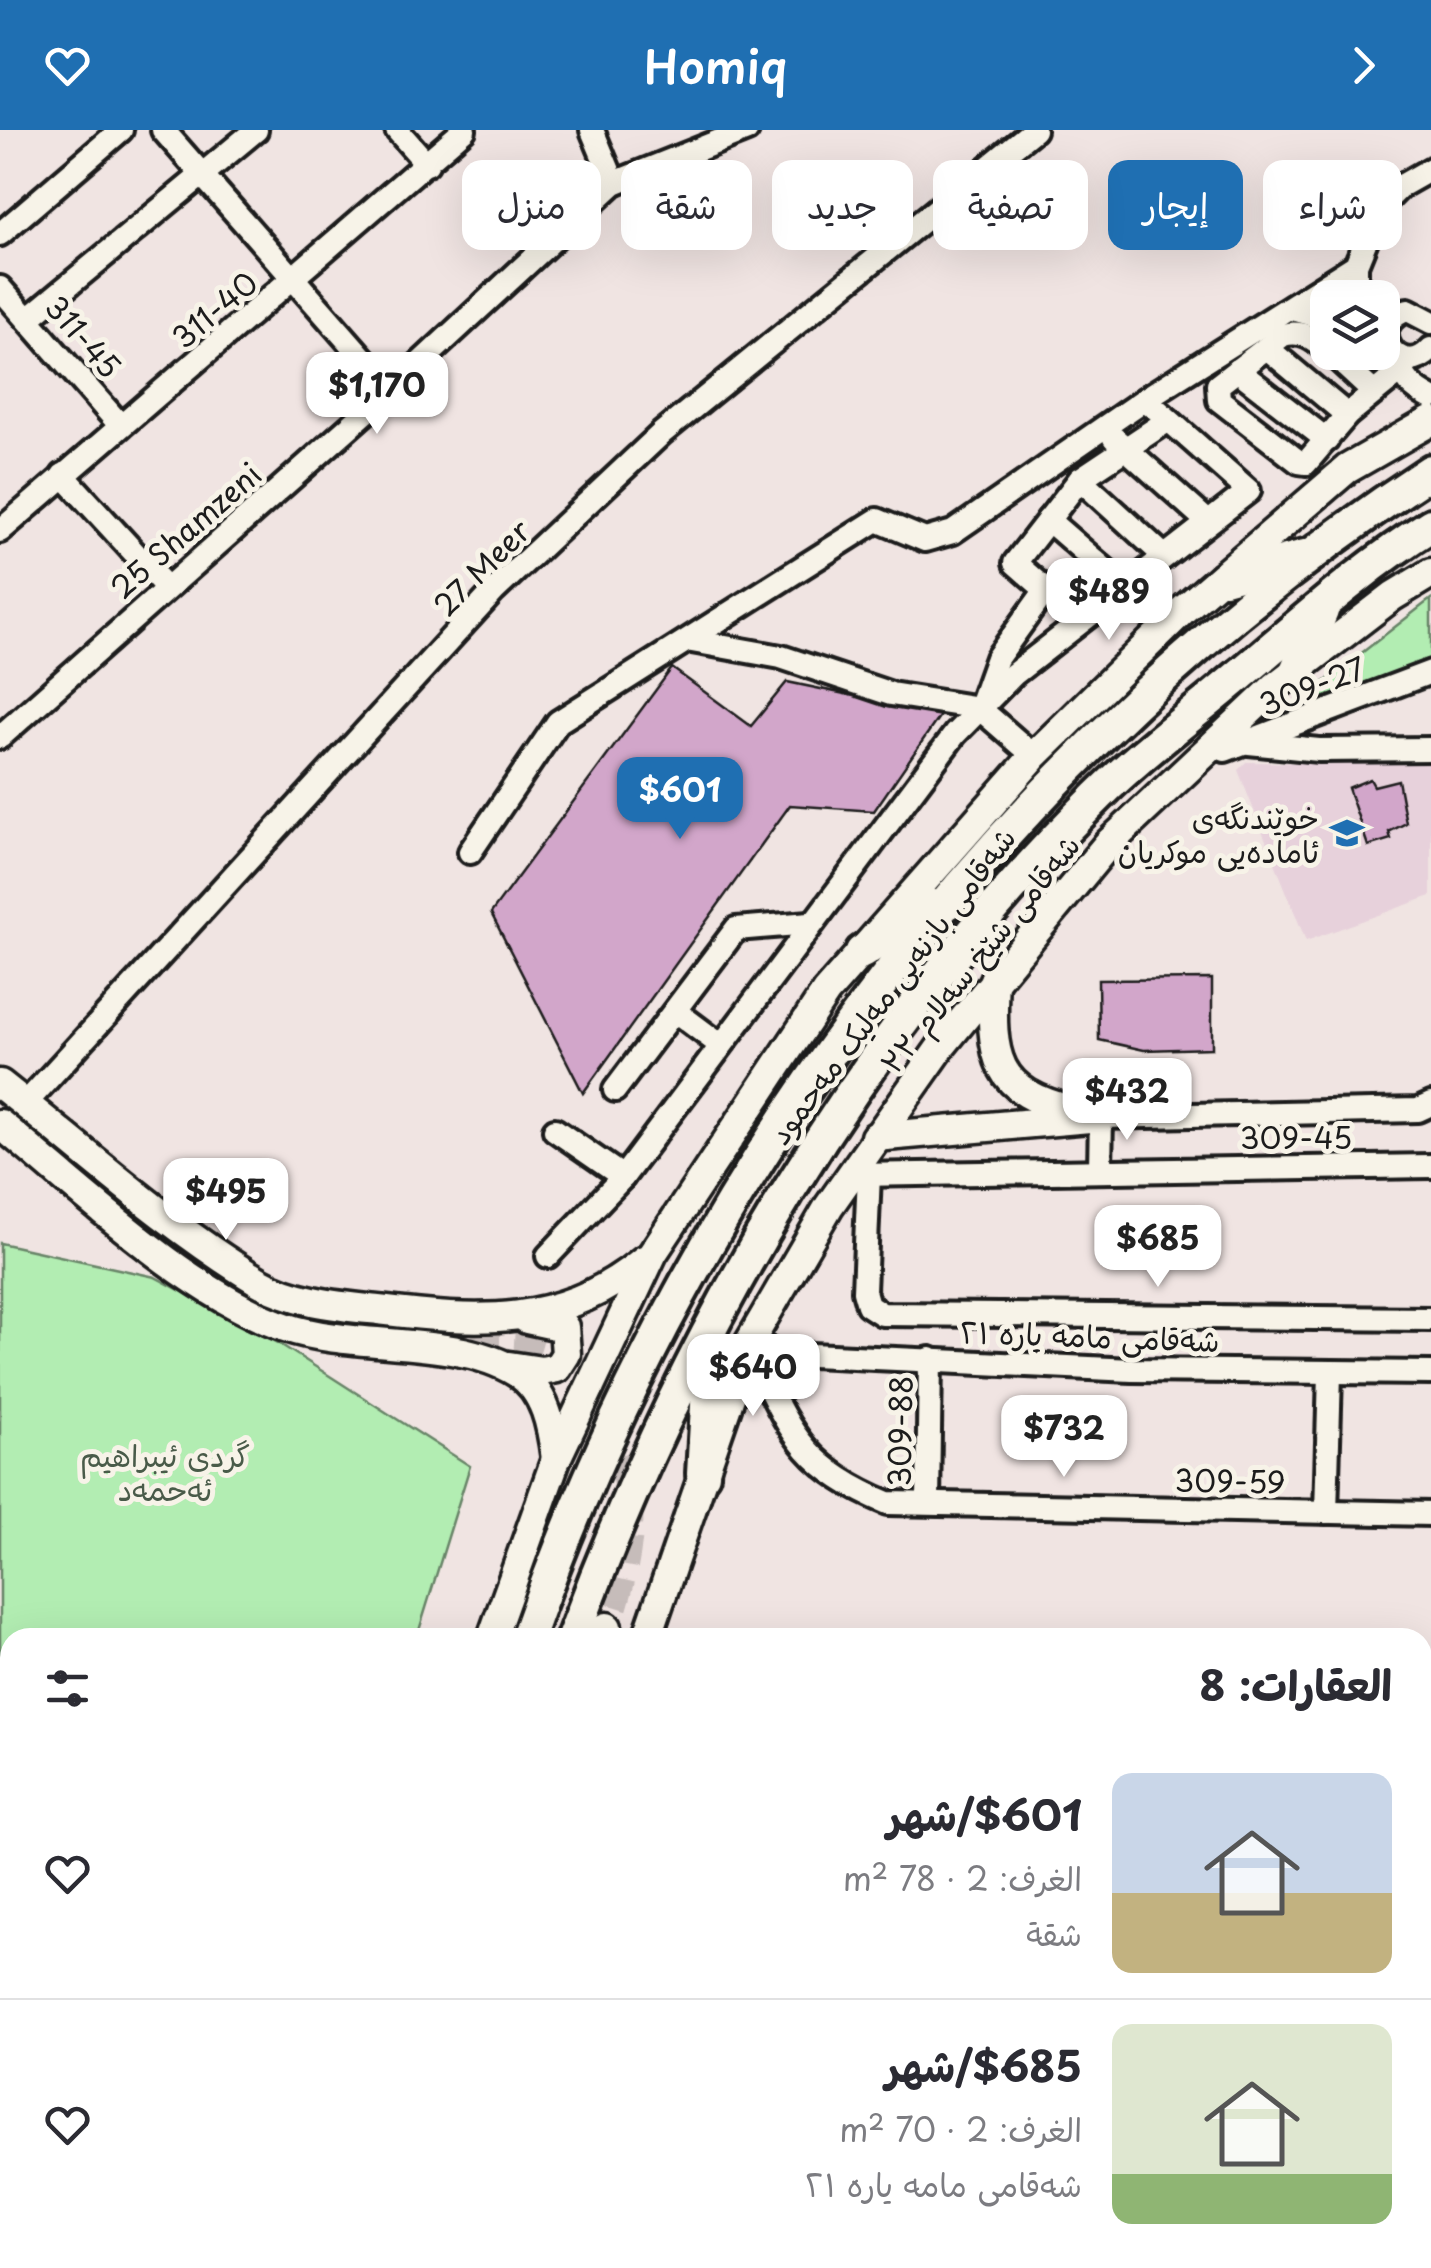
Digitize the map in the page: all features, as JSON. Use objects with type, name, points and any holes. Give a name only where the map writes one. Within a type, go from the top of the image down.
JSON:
[{"type":"highway","name":"شەقامی بازنەیی مەلیک مەحمود","points":[[532,1628],[630,1393],[714,1234],[802,1092],[953,893],[1012,823],[1169,670],[1319,552],[1431,471]]},
{"type":"highway","name":"شەقامی بازنەیی مەلیک مەحمود","points":[[577,1628],[639,1470],[712,1328],[835,1120],[935,981],[1025,872],[1099,794],[1326,603],[1431,525]]},
{"type":"highway","points":[[1224,578],[1319,552]]},
{"type":"highway","points":[[1296,671],[1326,603]]},
{"type":"highway","points":[[862,952],[953,893]]},
{"type":"highway","points":[[703,1474],[712,1328]]},
{"type":"main road","points":[[496,1628],[556,1459],[653,1253],[826,992],[1034,756],[1183,610],[1347,469],[1431,421]]},
{"type":"main road","name":"شەقامی شێخ سەلام ٣٣","points":[[650,1628],[748,1345],[859,1175],[875,1138],[994,980],[1108,844],[1296,671],[1393,596],[1431,573]]},
{"type":"main road","points":[[994,980],[993,1047],[1008,1079],[1038,1102],[1101,1117]]},
{"type":"main road","points":[[0,1084],[13,1104],[174,1244],[260,1300],[385,1331],[472,1340]]},
{"type":"main road","points":[[0,1124],[174,1263],[248,1313],[329,1337],[434,1350],[542,1371],[557,1368],[566,1354],[564,1327],[513,1318],[454,1320],[368,1309],[298,1297],[263,1284],[13,1104]]},
{"type":"main road","points":[[875,1138],[1101,1117]]},
{"type":"main road","points":[[513,1318],[612,1287],[653,1253]]},
{"type":"main road","points":[[502,1365],[532,1384],[543,1403],[556,1459]]},
{"type":"street","points":[[0,234],[121,130]]},
{"type":"street","points":[[163,130],[391,390]]},
{"type":"street","points":[[29,318],[204,178],[256,130]]},
{"type":"street","points":[[397,130],[426,164]]},
{"type":"street","name":"311-40","points":[[0,531],[120,425],[294,281],[464,130]]},
{"type":"street","points":[[592,130],[614,183]]},
{"type":"street","name":"25 Shamzeni","points":[[0,737],[391,390],[614,183],[748,130]]},
{"type":"street","name":"27 Meer","points":[[13,1104],[494,592],[662,432],[1034,130]]},
{"type":"street","points":[[1356,280],[1356,265],[1378,208],[1401,186],[1431,168]]},
{"type":"street","points":[[470,852],[558,722],[692,641],[878,520],[925,540],[945,536],[1107,429],[1145,399],[1356,265]]},
{"type":"street","name":"311-45","points":[[0,288],[120,425]]},
{"type":"street","points":[[1291,309],[1310,314]]},
{"type":"street","points":[[1400,312],[1417,311],[1431,322]]},
{"type":"street","points":[[1310,341],[1296,332],[1267,348],[1218,385],[1219,400],[1298,462],[1313,458],[1346,415],[1401,365],[1431,348]]},
{"type":"street","points":[[1267,348],[1346,415]]},
{"type":"street","points":[[1401,365],[1409,383],[1431,398]]},
{"type":"street","points":[[1238,370],[1327,440]]},
{"type":"street","points":[[1348,370],[1372,392]]},
{"type":"street","points":[[1005,666],[1080,620],[1249,491],[1145,399]]},
{"type":"street","points":[[1080,620],[1016,563],[1080,479],[1167,421]]},
{"type":"street","points":[[1107,429],[1208,522]]},
{"type":"street","points":[[62,475],[166,586]]},
{"type":"street","points":[[1080,479],[1164,556]]},
{"type":"street","points":[[1048,520],[1125,587]]},
{"type":"street","points":[[548,1256],[623,1177],[810,923],[980,708],[1046,590]]},
{"type":"street","points":[[692,641],[781,657],[891,694],[980,708],[1034,756]]},
{"type":"street","name":"309-27","points":[[1214,745],[1225,750],[1431,672]]},
{"type":"street","points":[[1246,742],[1320,750],[1431,749]]},
{"type":"street","points":[[615,1090],[736,929],[810,923]]},
{"type":"street","points":[[674,1011],[720,1044]]},
{"type":"street","points":[[1100,1168],[1101,1117],[1418,1110],[1431,1104]]},
{"type":"street","points":[[555,1130],[623,1177]]},
{"type":"street","name":"309-45","points":[[859,1175],[1100,1168],[1431,1166]]},
{"type":"street","name":"شەقامی مامە یارە ٢١","points":[[859,1175],[864,1291],[868,1305],[882,1314],[1431,1319]]},
{"type":"street","name":"شەقامی مامە یارە ٢١","points":[[748,1345],[790,1354],[1078,1368],[1330,1374],[1431,1372]]},
{"type":"street","name":"309-59","points":[[748,1345],[789,1427],[844,1485],[888,1503],[1431,1514]]},
{"type":"street","name":"309-88","points":[[928,1503],[930,1359]]},
{"type":"street","points":[[1326,1512],[1330,1374]]},
{"type":"shaded area","name":"خوێندنگەی ئامادەیی موکریان","points":[[1246,762],[1431,764],[1431,896],[1306,941],[1238,770]]},
{"type":"green space","points":[[1431,599],[1431,662],[1290,709],[1423,605]]},
{"type":"green space","name":"گردی ئیبراھیم ئەحمەد","points":[[0,1243],[155,1277],[280,1344],[470,1466],[420,1628],[0,1628]]},
{"type":"building","points":[[672,668],[751,726],[787,682],[941,714],[874,811],[790,805],[583,1093],[491,913]]},
{"type":"building","points":[[1370,779],[1374,786],[1398,780],[1406,823],[1389,832],[1391,839],[1368,846],[1348,788]]},
{"type":"building","points":[[1212,979],[1212,1048],[1144,1050],[1099,1040],[1098,980]]},
{"type":"tunnel","points":[[472,1341],[533,1344],[563,1357],[582,1374],[610,1422],[626,1478],[629,1529],[621,1579],[607,1627]]},
{"type":"place","name":"خوێندنگەی ئامادەیی موکریان","points":[[1347,833]]}]
